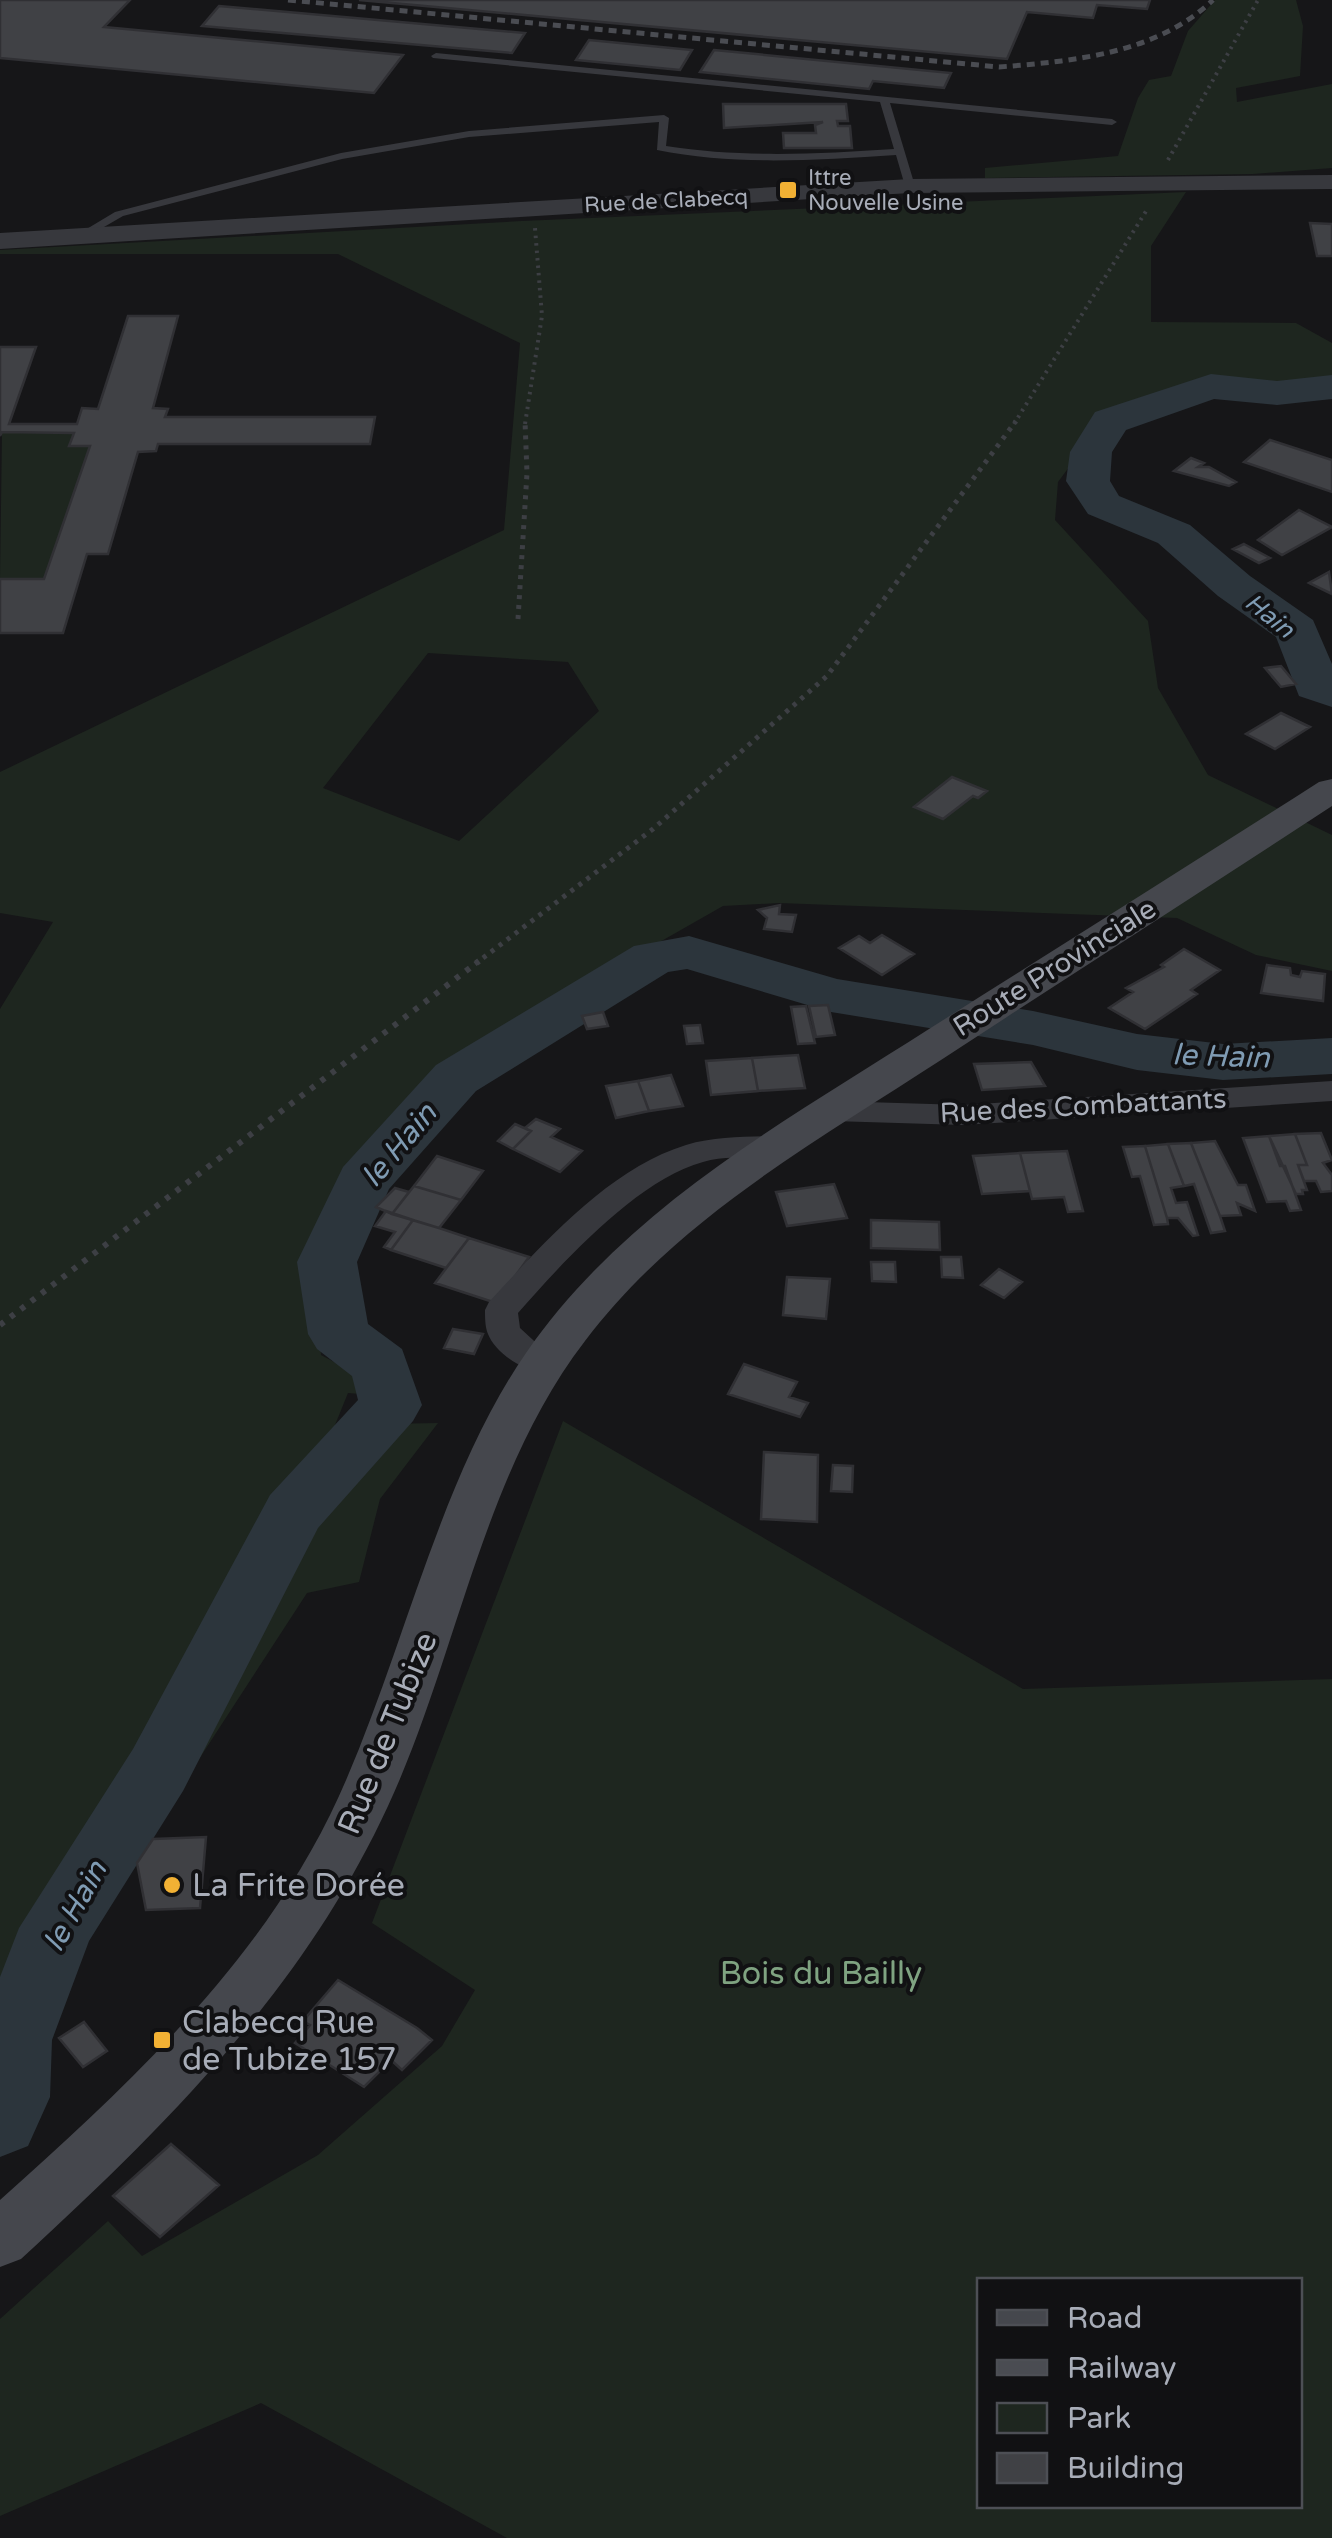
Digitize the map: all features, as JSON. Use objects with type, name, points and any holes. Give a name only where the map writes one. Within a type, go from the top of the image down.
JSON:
[{"type":"main road","name":"Route Provinciale","points":[[489,1467],[541,1363],[584,1305],[630,1258],[699,1200],[942,1037],[1332,790]]},
{"type":"main road","name":"Rue de Tubize","points":[[0,2239],[196,2050],[266,1966],[322,1883],[361,1806],[407,1694],[489,1467]]},
{"type":"street","name":"Rue de Clabecq","points":[[0,241],[910,186],[1332,182]]},
{"type":"street","name":"Rue des Combattants","points":[[833,1111],[963,1114],[1332,1091]]},
{"type":"street","name":"Route Provinciale","points":[[541,1363],[504,1332],[501,1310],[561,1246],[656,1172],[692,1154],[777,1146]]},
{"type":"lane","points":[[436,56],[1112,122]]},
{"type":"lane","points":[[884,99],[910,186]]},
{"type":"lane","points":[[81,236],[119,214],[156,204],[341,156],[469,134],[664,118],[660,148],[682,152],[774,160],[900,152]]},
{"type":"path","points":[[0,1326],[653,829],[826,676],[1031,402],[1163,181],[1170,151],[1222,69],[1258,0]]},
{"type":"path","points":[[518,619],[527,473],[523,433],[542,316],[533,207]]},
{"type":"green space","points":[[1215,0],[1296,0],[1303,26],[1300,76],[1236,88],[1237,102],[1332,84],[1332,168],[1253,174],[985,178],[985,168],[1118,156],[1138,98],[1149,80],[1171,76],[1188,31]]},
{"type":"green space","points":[[1186,192],[1151,246],[1151,322],[1296,323],[1332,343],[1332,386],[1317,380],[1293,388],[1224,382],[1178,388],[1112,409],[1058,482],[1055,520],[1148,621],[1158,688],[1208,775],[1332,835],[1332,971],[1256,955],[1177,918],[779,903],[723,906],[505,1030],[314,1242],[321,1355],[400,1397],[348,1393],[335,1425],[438,1423],[380,1499],[359,1582],[307,1593],[188,1776],[89,1904],[50,1988],[33,2102],[0,2127],[0,1009],[53,922],[0,913],[0,772],[504,530],[520,343],[338,254],[0,254],[0,250],[522,221]],"holes":[[[428,653],[568,662],[599,711],[459,841],[323,788]]]},
{"type":"green space","points":[[2,432],[74,433],[70,446],[90,446],[44,579],[0,579]]},
{"type":"green space","name":"Bois du Bailly","points":[[563,1421],[1023,1689],[1332,1679],[1332,2538],[507,2538],[261,2403],[0,2516],[0,2319],[108,2221],[142,2256],[318,2155],[442,2046],[475,1990],[372,1923]]},
{"type":"building","points":[[0,0],[130,0],[104,27],[403,55],[374,93],[0,58]]},
{"type":"building","points":[[359,0],[1150,0],[1147,9],[1097,5],[1093,18],[1027,12],[1007,59]]},
{"type":"building","points":[[219,6],[525,33],[512,53],[202,26]]},
{"type":"building","points":[[589,40],[692,50],[680,70],[576,60]]},
{"type":"building","points":[[714,50],[951,73],[944,88],[873,81],[869,89],[700,72]]},
{"type":"building","points":[[723,104],[846,104],[848,121],[837,121],[838,126],[850,126],[852,148],[784,148],[783,133],[816,133],[815,125],[823,122],[724,128]]},
{"type":"building","points":[[1310,223],[1332,224],[1332,256],[1317,256]]},
{"type":"building","points":[[128,316],[178,316],[153,408],[168,409],[165,417],[375,417],[370,444],[158,444],[156,451],[138,452],[108,554],[87,554],[63,633],[0,633],[0,579],[44,579],[90,446],[69,446],[74,433],[2,432],[0,436],[0,347],[36,347],[9,424],[77,424],[82,408],[98,409]]},
{"type":"building","points":[[1270,440],[1332,460],[1332,492],[1244,462]]},
{"type":"building","points":[[1191,458],[1204,463],[1198,467],[1209,467],[1236,482],[1229,486],[1174,471]]},
{"type":"building","points":[[1299,510],[1332,527],[1282,555],[1258,540]]},
{"type":"building","points":[[1244,544],[1270,558],[1259,563],[1233,549]]},
{"type":"building","points":[[1329,572],[1332,594],[1309,583]]},
{"type":"building","points":[[1281,666],[1296,684],[1281,687],[1265,668]]},
{"type":"building","points":[[1281,713],[1310,727],[1275,749],[1246,734]]},
{"type":"building","points":[[952,777],[987,791],[978,798],[973,796],[943,819],[914,807]]},
{"type":"building","points":[[780,905],[779,914],[796,915],[792,932],[764,929],[767,918],[758,910]]},
{"type":"building","points":[[882,935],[914,954],[882,975],[839,948],[859,936],[870,943]]},
{"type":"building","points":[[1184,949],[1220,970],[1191,990],[1197,994],[1145,1029],[1109,1008],[1133,992],[1126,988],[1164,967],[1161,965]]},
{"type":"building","points":[[1267,965],[1290,968],[1291,975],[1300,977],[1302,971],[1325,974],[1323,1001],[1261,993]]},
{"type":"building","points":[[828,1005],[835,1035],[816,1037],[809,1006]]},
{"type":"building","points":[[806,1006],[815,1043],[798,1044],[791,1007]]},
{"type":"building","points":[[603,1012],[608,1026],[587,1029],[582,1016]]},
{"type":"building","points":[[700,1025],[703,1043],[687,1044],[684,1026]]},
{"type":"building","points":[[798,1055],[805,1088],[758,1091],[752,1058]]},
{"type":"building","points":[[752,1058],[758,1091],[711,1095],[706,1061]]},
{"type":"building","points":[[1031,1062],[1045,1086],[982,1090],[974,1064]]},
{"type":"building","points":[[671,1075],[683,1106],[649,1111],[638,1081]]},
{"type":"building","points":[[638,1081],[649,1111],[616,1118],[606,1086]]},
{"type":"building","points":[[536,1119],[560,1129],[551,1137],[582,1151],[560,1172],[513,1149],[531,1131],[525,1128]]},
{"type":"building","points":[[515,1124],[531,1131],[513,1149],[498,1141]]},
{"type":"building","points":[[1321,1133],[1332,1160],[1323,1163],[1332,1175],[1332,1191],[1321,1192],[1316,1181],[1304,1181],[1298,1165],[1307,1165],[1295,1134]]},
{"type":"building","points":[[1295,1134],[1307,1165],[1298,1165],[1307,1190],[1302,1190],[1303,1194],[1296,1194],[1269,1136]]},
{"type":"building","points":[[1269,1136],[1301,1210],[1290,1211],[1286,1201],[1267,1202],[1243,1138]]},
{"type":"building","points":[[1215,1141],[1238,1185],[1246,1185],[1255,1211],[1237,1203],[1241,1215],[1220,1216],[1191,1143]]},
{"type":"building","points":[[1191,1143],[1225,1231],[1211,1233],[1194,1184],[1184,1186],[1168,1144]]},
{"type":"building","points":[[1168,1144],[1184,1186],[1171,1188],[1176,1203],[1187,1202],[1198,1235],[1193,1236],[1178,1218],[1167,1218],[1145,1146]]},
{"type":"building","points":[[1145,1146],[1168,1224],[1154,1225],[1140,1176],[1132,1177],[1123,1147]]},
{"type":"building","points":[[1067,1151],[1083,1211],[1068,1212],[1064,1197],[1032,1199],[1020,1153]]},
{"type":"building","points":[[1020,1153],[1030,1191],[982,1194],[973,1156]]},
{"type":"building","points":[[437,1156],[483,1171],[461,1200],[414,1186]]},
{"type":"building","points":[[834,1184],[847,1218],[787,1226],[776,1192]]},
{"type":"building","points":[[414,1186],[461,1200],[439,1228],[392,1214]]},
{"type":"building","points":[[395,1188],[409,1192],[392,1214],[376,1207]]},
{"type":"building","points":[[386,1211],[413,1220],[391,1250],[384,1247],[395,1232],[375,1226]]},
{"type":"building","points":[[413,1220],[469,1238],[446,1268],[391,1250]]},
{"type":"building","points":[[871,1220],[939,1222],[940,1250],[871,1248]]},
{"type":"building","points":[[469,1238],[529,1257],[496,1303],[435,1283]]},
{"type":"building","points":[[941,1257],[961,1257],[963,1278],[942,1277]]},
{"type":"building","points":[[871,1262],[895,1262],[896,1282],[872,1281]]},
{"type":"building","points":[[999,1269],[1022,1282],[1004,1298],[981,1285]]},
{"type":"building","points":[[787,1277],[830,1279],[826,1319],[783,1315]]},
{"type":"building","points":[[453,1329],[483,1334],[474,1354],[444,1348]]},
{"type":"building","points":[[744,1364],[797,1382],[789,1397],[808,1403],[800,1417],[728,1394]]},
{"type":"building","points":[[764,1452],[818,1455],[817,1522],[761,1519]]},
{"type":"building","points":[[833,1465],[853,1466],[852,1492],[831,1491]]},
{"type":"building","name":"La Frite Dorée","points":[[206,1837],[200,1908],[146,1910],[137,1863],[153,1839]]},
{"type":"building","points":[[338,1980],[432,2040],[402,2070],[391,2060],[364,2087],[295,2043],[310,2025],[303,2021]]},
{"type":"building","points":[[84,2022],[107,2051],[83,2067],[59,2038]]},
{"type":"building","points":[[171,2144],[219,2185],[160,2237],[113,2196]]},
{"type":"waterway","name":"le Hain","points":[[1332,387],[1277,393],[1211,386],[1110,421],[1091,452],[1088,481],[1103,505],[1174,534],[1234,586],[1297,630],[1316,686],[1332,693]]},
{"type":"waterway","name":"le Hain","points":[[0,2121],[11,2097],[14,2040],[56,1928],[158,1770],[293,1512],[391,1405],[380,1365],[339,1334],[327,1262],[364,1181],[456,1078],[653,958],[689,952],[831,995],[1033,1028],[1137,1052],[1223,1062],[1332,1056]]},
{"type":"railway","points":[[288,0],[999,67],[1113,52],[1166,32],[1213,0]]},
{"type":"place","name":"Ittre Nouvelle Usine","points":[[788,190]]},
{"type":"place","name":"La Frite Dorée","points":[[172,1885]]},
{"type":"place","name":"Clabecq Rue de Tubize 157","points":[[162,2040]]},
{"type":"water label","name":"Hain","points":[[1270,615]]}]
